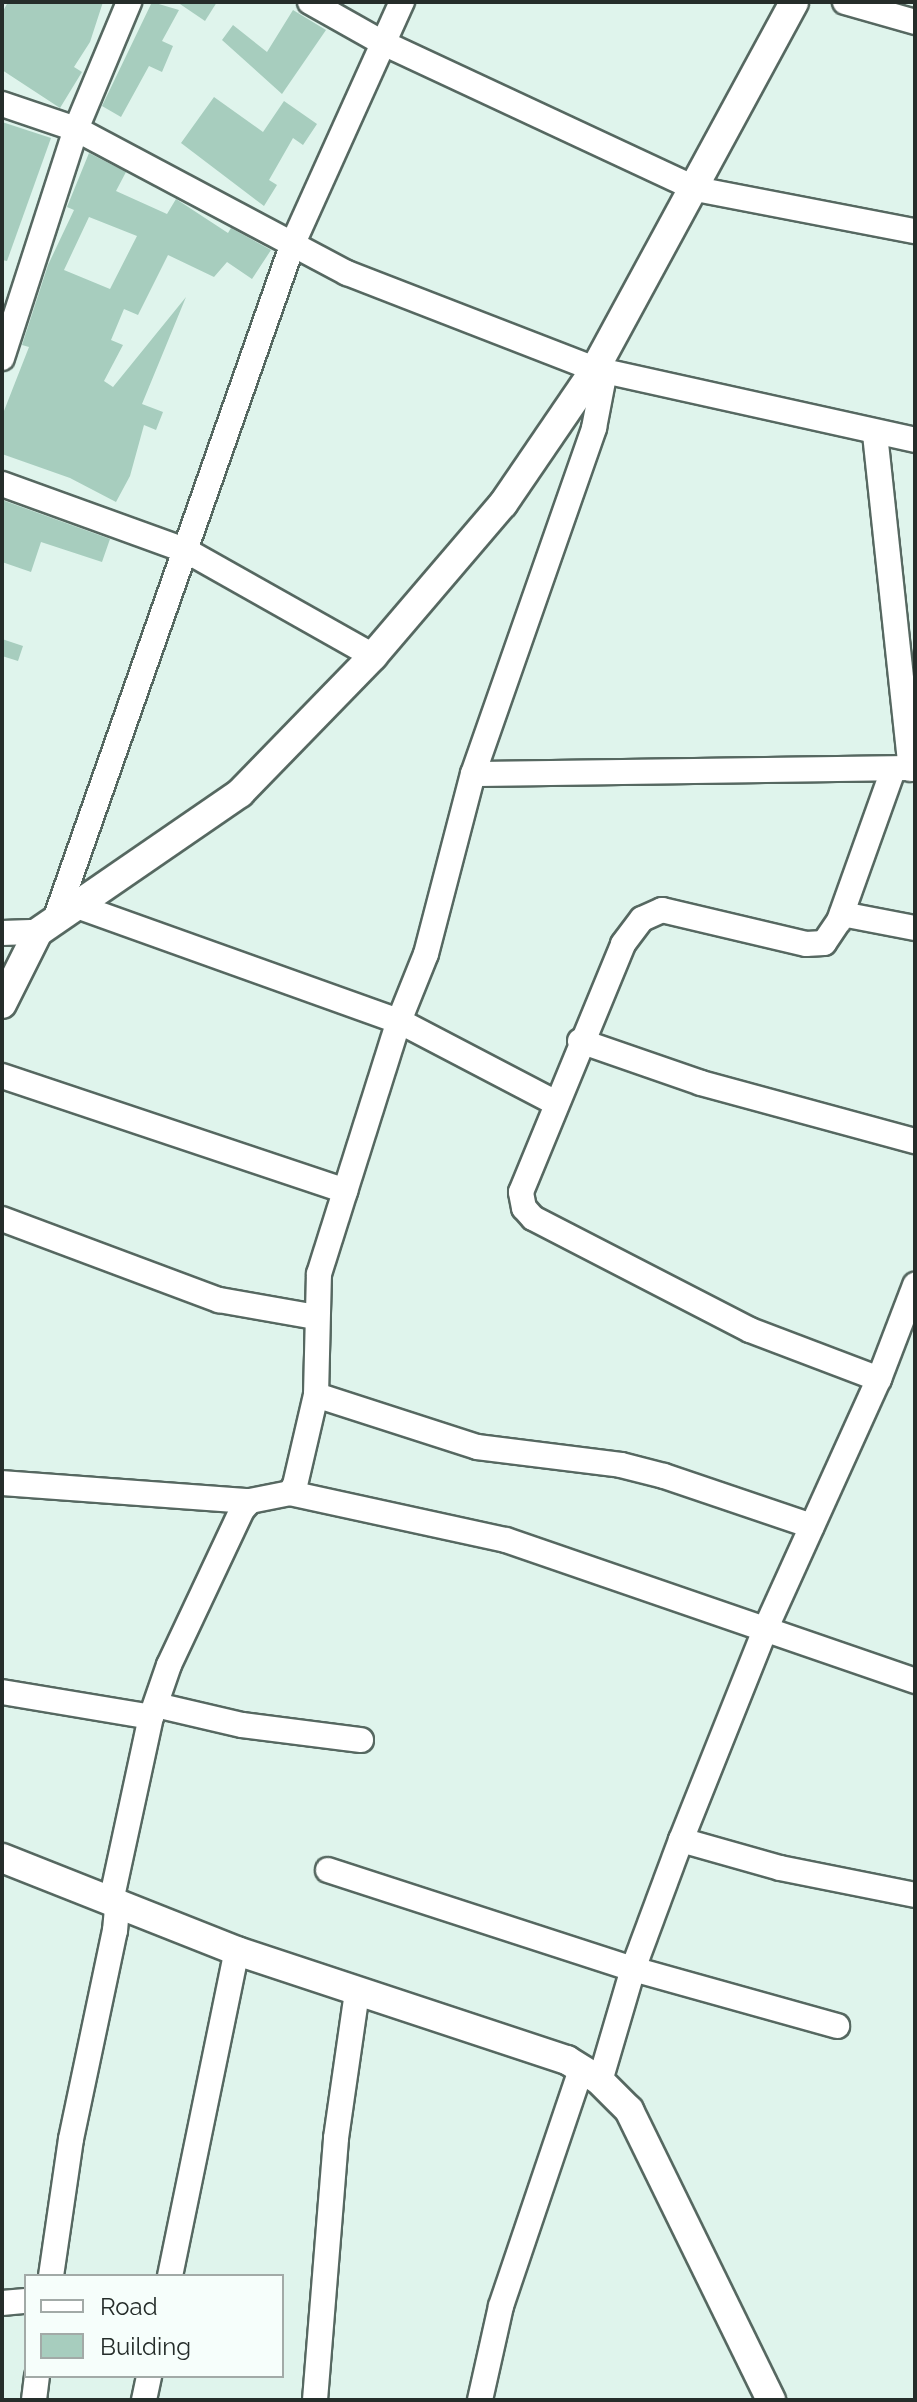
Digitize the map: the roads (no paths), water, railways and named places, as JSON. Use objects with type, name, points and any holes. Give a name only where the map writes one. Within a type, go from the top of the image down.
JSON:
[{"type":"street","points":[[2,358],[76,129],[129,2]]},
{"type":"street","points":[[310,2],[381,42],[696,189],[915,231]]},
{"type":"street","points":[[2,1004],[57,919],[293,243],[381,42],[402,2]]},
{"type":"street","points":[[2,933],[57,919],[240,793],[373,656],[503,504],[600,370],[794,2]]},
{"type":"street","points":[[845,2],[915,22]]},
{"type":"street","points":[[2,104],[76,129],[347,273],[600,370],[875,434],[915,440]]},
{"type":"street","points":[[290,1493],[316,1395],[315,1317],[319,1274],[399,1021],[426,954],[473,774],[594,428],[600,370]]},
{"type":"street","points":[[875,434],[906,769],[842,914],[824,943],[806,944],[662,910],[642,919],[623,944],[580,1041],[521,1192],[524,1208],[533,1218],[750,1330],[879,1379]]},
{"type":"street","points":[[2,484],[187,551],[373,656]]},
{"type":"street","points":[[473,774],[906,769]]},
{"type":"street","points":[[842,914],[915,928]]},
{"type":"street","points":[[57,919],[399,1021],[556,1103]]},
{"type":"street","points":[[580,1041],[701,1083],[915,1141]]},
{"type":"street","points":[[2,1076],[345,1191]]},
{"type":"street","points":[[2,1219],[219,1300],[315,1317]]},
{"type":"street","points":[[480,2400],[501,2306],[681,1840],[764,1632],[879,1379],[915,1285]]},
{"type":"street","points":[[316,1395],[477,1447],[621,1465],[664,1476],[812,1526]]},
{"type":"street","points":[[2,1483],[250,1501],[290,1493],[506,1540],[764,1632],[915,1681]]},
{"type":"street","points":[[51,2274],[71,2139],[115,1931],[112,1897],[153,1711],[204,1589],[250,1501]]},
{"type":"street","points":[[2,1692],[361,1740]]},
{"type":"street","points":[[681,1840],[780,1868],[915,1895]]},
{"type":"street","points":[[2,1858],[112,1897],[237,1951],[567,2060],[590,2075],[629,2110],[771,2400]]},
{"type":"street","points":[[328,1870],[633,1969],[837,2026]]},
{"type":"street","points":[[170,2274],[237,1951]]},
{"type":"street","points":[[315,2400],[336,2138],[357,1993]]},
{"type":"street","points":[[2,2303],[24,2301]]},
{"type":"street","points":[[34,2400],[37,2378]]},
{"type":"street","points":[[144,2400],[149,2378]]}]
